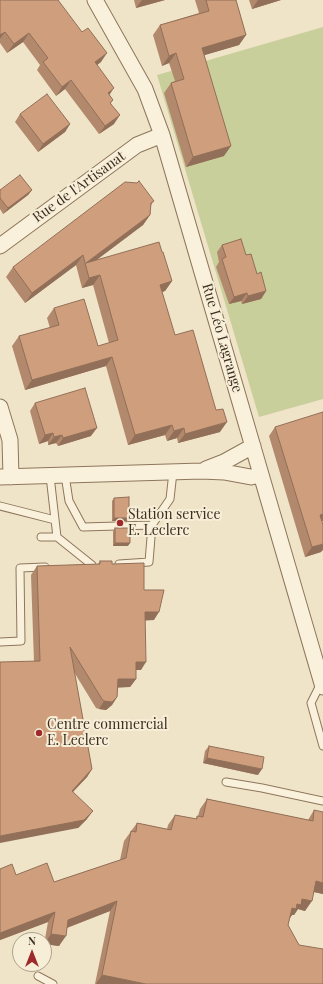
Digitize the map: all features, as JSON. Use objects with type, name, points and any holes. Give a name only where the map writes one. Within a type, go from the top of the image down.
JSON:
[{"type":"street","name":"Rue Léo Lagrange","points":[[96,0],[145,89],[162,135],[322,685]]},
{"type":"street","name":"Rue de l'Artisanat","points":[[0,246],[137,145],[162,135]]},
{"type":"street","points":[[0,407],[10,440],[6,477],[202,471],[224,472],[251,476],[261,475]]},
{"type":"street","points":[[202,471],[224,462],[253,446]]},
{"type":"lane","points":[[113,564],[149,562],[152,524],[170,499],[172,472]]},
{"type":"lane","points":[[58,475],[83,527],[152,524]]},
{"type":"lane","points":[[57,537],[55,520],[58,475]]},
{"type":"lane","points":[[0,506],[55,520]]},
{"type":"lane","points":[[41,537],[57,537],[96,565],[78,565]]},
{"type":"lane","points":[[0,642],[20,641],[20,568],[56,566]]},
{"type":"lane","points":[[322,685],[311,703],[323,746]]},
{"type":"lane","points":[[226,782],[323,801]]},
{"type":"lane","points":[[38,976],[53,984]]},
{"type":"green space","points":[[323,27],[323,399],[259,417],[157,75]]},
{"type":"building","points":[[0,0],[58,0],[82,32],[88,28],[107,53],[95,62],[114,88],[108,93],[113,100],[110,103],[120,115],[105,126],[71,80],[62,87],[43,62],[48,58],[29,33],[14,44],[5,32],[0,35]]},
{"type":"building","points":[[206,0],[236,0],[246,35],[202,48],[231,146],[193,157],[171,83],[184,79],[176,53],[169,56],[160,25],[209,11]]},
{"type":"building","points":[[47,94],[70,124],[43,144],[20,114]]},
{"type":"building","points":[[20,175],[32,190],[8,208],[0,198],[0,190]]},
{"type":"building","points":[[139,181],[154,201],[151,203],[150,215],[86,263],[159,242],[172,281],[160,285],[175,335],[193,330],[216,410],[223,409],[227,422],[185,434],[184,428],[174,431],[172,425],[135,435],[112,357],[32,380],[19,336],[59,325],[54,308],[84,299],[98,346],[118,340],[100,275],[89,278],[83,255],[32,293],[13,267],[125,182],[137,183]]},
{"type":"building","points":[[241,239],[246,255],[251,254],[257,274],[261,272],[266,291],[248,296],[247,293],[234,297],[222,259],[226,257],[222,245]]},
{"type":"building","points":[[85,388],[97,428],[63,438],[62,435],[54,437],[53,433],[45,435],[35,403]]},
{"type":"building","points":[[323,412],[323,514],[320,515],[323,525],[323,544],[312,547],[275,427]]},
{"type":"building","points":[[129,497],[129,518],[114,518],[114,498]]},
{"type":"building","points":[[115,528],[130,528],[130,543],[115,543]]},
{"type":"building","name":"Centre commercial E. Leclerc","points":[[100,561],[112,561],[112,564],[144,563],[144,590],[164,590],[159,612],[145,612],[146,662],[136,662],[136,679],[118,679],[117,697],[112,702],[104,701],[102,699],[70,647],[92,769],[72,791],[93,811],[84,820],[0,836],[0,662],[40,661],[37,566],[100,564]]},
{"type":"building","points":[[209,746],[264,757],[262,769],[207,758]]},
{"type":"building","points":[[207,799],[313,821],[314,810],[323,812],[323,883],[316,881],[312,901],[302,899],[301,905],[297,904],[296,909],[292,908],[288,925],[299,945],[323,949],[323,984],[146,984],[102,975],[117,901],[68,920],[66,936],[52,934],[55,912],[0,933],[0,869],[12,864],[16,875],[47,863],[54,882],[126,858],[131,831],[136,832],[137,823],[171,830],[175,815],[197,819],[197,816],[203,817]]},
{"type":"place","name":"Station service E. Leclerc","points":[[120,523]]},
{"type":"place","name":"Centre commercial E. Leclerc","points":[[39,733]]}]
